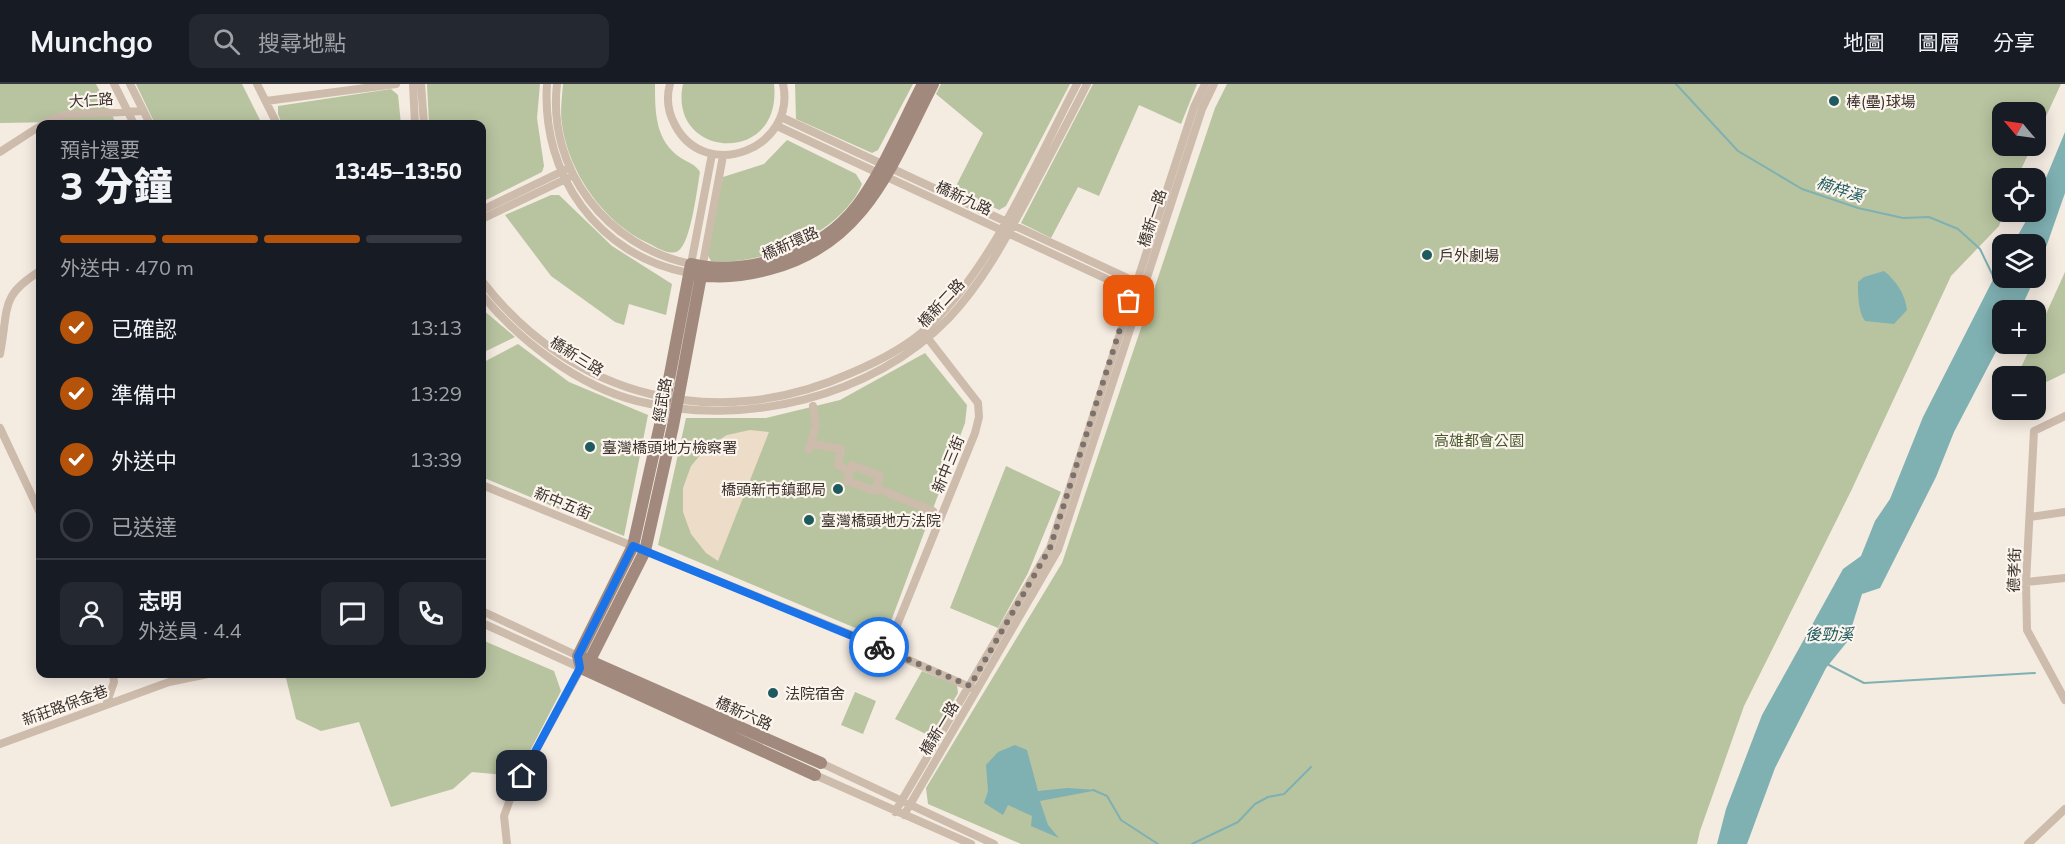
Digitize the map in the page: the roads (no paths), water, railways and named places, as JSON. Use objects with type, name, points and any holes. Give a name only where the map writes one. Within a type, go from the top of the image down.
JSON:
[{"type":"street","points":[[114,84],[132,120]]},
{"type":"street","points":[[130,84],[148,120]]},
{"type":"street","points":[[257,84],[275,120]]},
{"type":"street","points":[[266,100],[396,84]]},
{"type":"street","points":[[413,84],[415,120]]},
{"type":"street","points":[[421,84],[424,120]]},
{"type":"street","name":"橋新環路","points":[[547,84],[548,125],[566,174],[596,208],[623,235],[667,258],[696,270],[734,276],[780,267],[821,249],[856,220],[933,84]]},
{"type":"street","name":"橋新環路","points":[[557,84],[557,127],[566,174]]},
{"type":"street","points":[[670,84],[668,104],[678,130],[687,141],[712,154],[723,156],[748,151],[769,137],[781,117],[784,104],[783,84]]},
{"type":"street","name":"橋新環路","points":[[883,170],[922,84]]},
{"type":"street","name":"橋新二路","points":[[1006,227],[1077,84]]},
{"type":"street","name":"橋新二路","points":[[671,402],[750,411],[801,400],[829,392],[867,376],[925,335],[975,273],[1006,227],[1088,84]]},
{"type":"street","name":"橋新一路","points":[[899,813],[1058,550],[1094,447],[1138,288],[1194,107],[1205,84]]},
{"type":"street","name":"橋新一路","points":[[1138,288],[1202,109],[1214,84]]},
{"type":"street","name":"大仁路","points":[[52,120],[63,115],[143,111]]},
{"type":"street","name":"橋新九路","points":[[781,117],[883,170]]},
{"type":"street","name":"橋新九路","points":[[777,126],[883,170],[1138,288]]},
{"type":"street","name":"大仁路","points":[[0,152],[36,129]]},
{"type":"street","name":"經武路","points":[[696,270],[712,154]]},
{"type":"street","name":"經武路","points":[[507,844],[504,816],[512,794],[583,662],[639,548],[671,402],[696,270],[723,156]]},
{"type":"street","points":[[486,208],[566,174]]},
{"type":"street","points":[[486,217],[566,174]]},
{"type":"street","points":[[0,354],[6,293],[17,282],[36,273]]},
{"type":"street","name":"橋新三路","points":[[486,286],[528,332],[574,364],[610,383],[671,402]]},
{"type":"street","name":"橋新三路","points":[[486,299],[524,338],[569,369],[608,391],[638,402],[671,402]]},
{"type":"street","name":"新中三街","points":[[887,651],[975,433],[979,417],[978,403],[925,335]]},
{"type":"street","points":[[813,406],[816,425],[810,446],[841,449],[838,465],[850,472]]},
{"type":"street","name":"德孝街","points":[[2065,416],[2034,431],[2026,582],[2028,632],[2065,700]]},
{"type":"street","points":[[0,428],[36,504]]},
{"type":"street","points":[[852,465],[880,476],[875,491],[847,480],[850,472],[852,465]]},
{"type":"street","name":"新中五街","points":[[486,487],[973,688]]},
{"type":"street","points":[[876,488],[933,511]]},
{"type":"street","points":[[2030,517],[2065,512]]},
{"type":"street","points":[[2026,582],[2065,578]]},
{"type":"street","name":"橋新六路","points":[[486,614],[583,662],[818,769],[905,803],[994,844]]},
{"type":"street","name":"橋新六路","points":[[486,625],[583,662]]},
{"type":"street","points":[[106,705],[114,678]]},
{"type":"street","name":"新莊路保金巷","points":[[0,744],[169,682],[188,678]]},
{"type":"street","name":"橋新六路","points":[[818,769],[899,813],[971,844]]},
{"type":"street","points":[[2028,844],[2065,809]]},
{"type":"water","points":[[2065,132],[2065,193],[2046,247],[2046,234],[2019,234],[2025,222],[2046,222],[2046,178]]},
{"type":"water","points":[[1884,271],[1899,288],[1906,304],[1907,310],[1894,324],[1865,321],[1860,308],[1858,282],[1864,277]]},
{"type":"water","name":"後勁溪","points":[[1992,282],[1992,288],[2030,288],[2025,300],[1992,300],[1992,354],[1995,354],[1954,432],[1936,477],[1880,588],[1862,594],[1847,642],[1826,668],[1775,768],[1747,844],[1717,844],[1726,809],[1762,715],[1843,569],[1861,556],[1875,521],[1890,499],[1923,417]]},
{"type":"water","points":[[1015,745],[1027,750],[1038,791],[1067,788],[1098,790],[1040,801],[1048,825],[1059,838],[1031,826],[1032,816],[1008,805],[1003,815],[984,803],[988,791],[986,765],[998,752]]},
{"type":"waterway","name":"楠梓溪","points":[[1676,84],[1738,151],[1802,189],[1858,208],[1903,218],[1929,217],[1958,229],[1980,249],[1992,274]]},
{"type":"waterway","points":[[1829,665],[1864,683],[2035,673]]},
{"type":"waterway","points":[[1192,844],[1238,822],[1255,804],[1268,797],[1284,794],[1311,767]]},
{"type":"waterway","points":[[1093,790],[1107,796],[1121,820],[1158,844]]},
{"type":"place","name":"棒(壘)球場","points":[[1834,101]]},
{"type":"place","name":"戶外劇場","points":[[1427,255]]},
{"type":"place","name":"臺灣橋頭地方檢察署","points":[[590,447]]},
{"type":"place","name":"橋頭新市鎮郵局","points":[[838,489]]},
{"type":"place","name":"臺灣橋頭地方法院","points":[[809,520]]},
{"type":"place","name":"法院宿舍","points":[[773,693]]},
{"type":"park label","name":"高雄都會公園","points":[[1479,440]]}]
